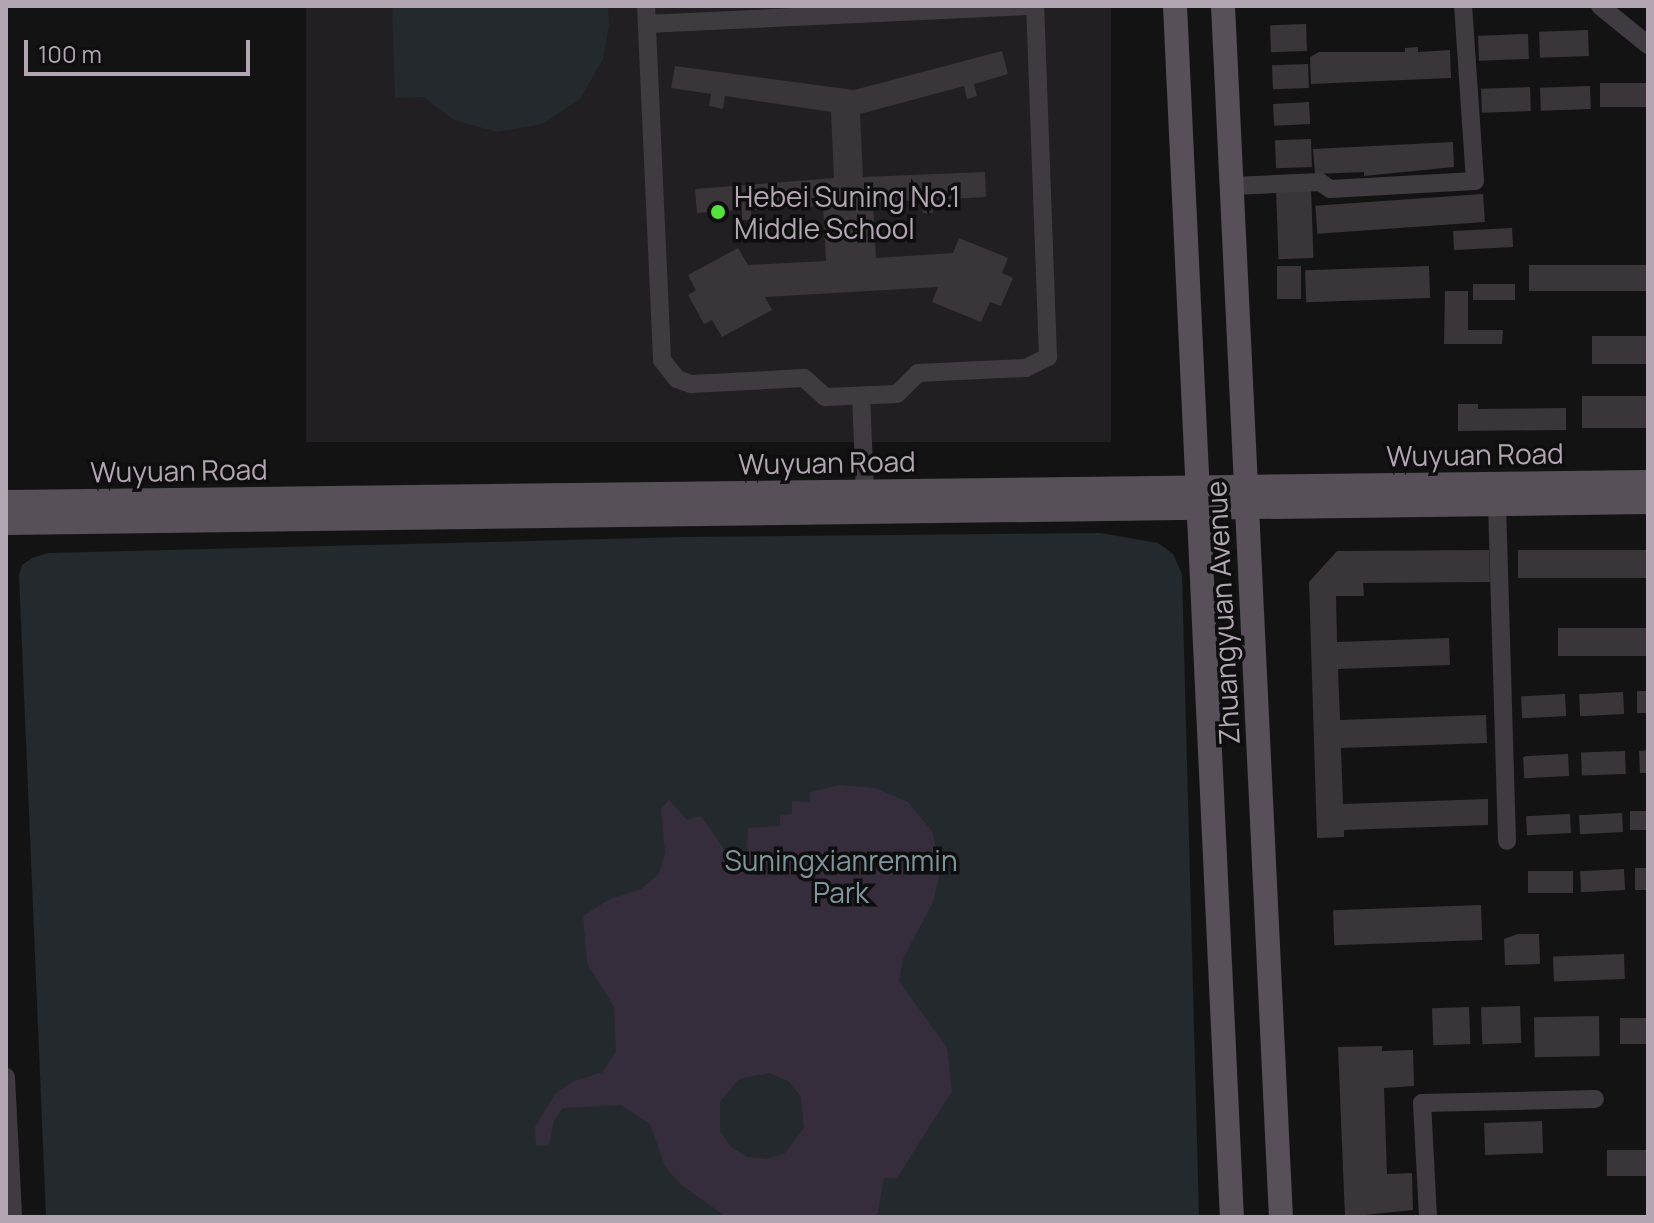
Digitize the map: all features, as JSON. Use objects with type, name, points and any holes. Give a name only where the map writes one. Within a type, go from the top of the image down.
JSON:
[{"type":"main road","name":"Zhuangyuan Avenue","points":[[1175,6],[1232,1217]]},
{"type":"main road","name":"Zhuangyuan Avenue","points":[[1223,6],[1281,1217]]},
{"type":"main road","name":"Wuyuan Road","points":[[6,523],[1247,497],[1648,482]]},
{"type":"main road","name":"Wuyuan Road","points":[[6,502],[865,491],[1198,498]]},
{"type":"main road","name":"Wuyuan Road","points":[[1247,497],[1497,504],[1648,502]]},
{"type":"street","points":[[1033,6],[1048,357],[1026,368],[918,373],[897,394],[825,397],[804,378],[691,384],[677,379],[662,360],[646,15],[841,10],[1033,6]]},
{"type":"street","points":[[1232,186],[1320,182],[1330,189],[1475,181],[1463,6]]},
{"type":"street","points":[[1600,6],[1648,45]]},
{"type":"street","points":[[861,396],[865,491]]},
{"type":"street","points":[[1497,504],[1507,841]]},
{"type":"street","points":[[6,1077],[13,1217]]},
{"type":"street","points":[[1428,1217],[1422,1103],[1595,1099]]},
{"type":"shaded area","name":"Hebei Suning No.1 Middle School","points":[[306,6],[1111,6],[1111,442],[306,442]]},
{"type":"shaded area","points":[[840,785],[875,788],[908,802],[932,831],[941,869],[933,902],[903,959],[899,981],[947,1048],[952,1091],[897,1178],[884,1178],[877,1217],[725,1216],[680,1184],[665,1166],[650,1124],[621,1105],[563,1108],[554,1120],[549,1145],[536,1146],[535,1127],[555,1094],[574,1081],[603,1072],[616,1051],[614,1007],[587,963],[583,916],[610,899],[641,889],[659,874],[665,853],[661,809],[669,800],[687,820],[701,816],[725,850],[747,857],[748,828],[780,826],[780,815],[792,814],[792,801],[810,802],[810,792]],"holes":[[[769,1073],[788,1081],[801,1097],[804,1128],[785,1153],[767,1159],[747,1157],[731,1147],[720,1131],[720,1102],[739,1079]]]},
{"type":"green space","points":[[392,6],[608,6],[609,25],[603,59],[580,99],[542,124],[497,132],[454,120],[423,97],[395,98]]},
{"type":"green space","name":"Suningxianrenmin Park","points":[[1100,533],[1158,543],[1173,554],[1182,574],[1199,1217],[46,1217],[19,575],[22,565],[32,558],[48,553],[684,537]]},
{"type":"building","points":[[1306,24],[1307,51],[1271,52],[1270,25]]},
{"type":"building","points":[[1588,30],[1589,56],[1540,58],[1539,32]]},
{"type":"building","points":[[1528,34],[1529,59],[1479,61],[1478,36]]},
{"type":"building","points":[[1418,47],[1418,52],[1450,50],[1451,78],[1311,84],[1310,57],[1319,52],[1405,52],[1405,48]]},
{"type":"building","points":[[1002,51],[1008,74],[974,84],[977,96],[967,99],[964,86],[860,114],[863,177],[985,172],[986,197],[932,200],[933,213],[923,213],[922,200],[873,203],[876,258],[953,253],[959,238],[1008,258],[1002,273],[1013,278],[1001,306],[990,302],[981,322],[932,302],[938,287],[765,297],[772,310],[722,337],[712,320],[704,324],[688,295],[696,290],[688,275],[738,248],[748,265],[826,261],[823,206],[751,210],[751,220],[742,220],[742,210],[697,213],[695,189],[834,178],[831,112],[725,96],[723,109],[709,106],[711,94],[671,88],[675,66],[854,90]]},
{"type":"building","points":[[1308,64],[1309,88],[1273,89],[1272,65]]},
{"type":"building","points":[[1600,83],[1648,83],[1648,107],[1600,107]]},
{"type":"building","points":[[1590,86],[1591,109],[1541,111],[1540,88]]},
{"type":"building","points":[[1530,87],[1531,111],[1482,113],[1481,89]]},
{"type":"building","points":[[1309,102],[1310,124],[1274,126],[1273,104]]},
{"type":"building","points":[[1311,139],[1312,167],[1276,168],[1275,140]]},
{"type":"building","points":[[1453,142],[1454,167],[1364,176],[1364,172],[1315,174],[1313,149]]},
{"type":"building","points":[[1311,188],[1313,258],[1278,259],[1276,189]]},
{"type":"building","points":[[1483,194],[1485,222],[1317,234],[1315,206]]},
{"type":"building","points":[[1512,228],[1513,247],[1454,250],[1453,231]]},
{"type":"building","points":[[1529,265],[1648,265],[1648,291],[1529,291]]},
{"type":"building","points":[[1277,266],[1301,266],[1301,299],[1277,299]]},
{"type":"building","points":[[1429,266],[1430,298],[1306,302],[1305,270]]},
{"type":"building","points":[[1473,284],[1515,284],[1515,300],[1473,300]]},
{"type":"building","points":[[1445,291],[1468,291],[1468,330],[1503,330],[1502,344],[1444,344]]},
{"type":"building","points":[[1592,336],[1648,336],[1648,364],[1592,364]]},
{"type":"building","points":[[1582,396],[1648,396],[1648,428],[1582,428]]},
{"type":"building","points":[[1458,404],[1478,404],[1478,409],[1566,408],[1566,430],[1458,431]]},
{"type":"building","points":[[1489,550],[1490,582],[1363,583],[1364,596],[1336,596],[1337,642],[1449,638],[1450,665],[1338,669],[1340,720],[1486,715],[1487,743],[1341,748],[1343,804],[1488,799],[1488,825],[1344,830],[1344,837],[1317,838],[1309,582],[1337,551]]},
{"type":"building","points":[[1518,550],[1648,550],[1648,578],[1518,578]]},
{"type":"building","points":[[1558,628],[1648,628],[1648,656],[1558,656]]},
{"type":"building","points":[[1637,691],[1648,691],[1648,713],[1637,713]]},
{"type":"building","points":[[1623,692],[1624,714],[1580,716],[1579,694]]},
{"type":"building","points":[[1565,694],[1566,716],[1522,718],[1521,696]]},
{"type":"building","points":[[1648,750],[1648,773],[1640,773],[1639,751]]},
{"type":"building","points":[[1625,751],[1626,774],[1582,776],[1581,753]]},
{"type":"building","points":[[1568,754],[1569,776],[1524,778],[1523,756]]},
{"type":"building","points":[[1630,811],[1648,811],[1648,830],[1630,830]]},
{"type":"building","points":[[1622,813],[1623,832],[1580,834],[1579,815]]},
{"type":"building","points":[[1570,814],[1571,833],[1527,835],[1526,816]]},
{"type":"building","points":[[1635,868],[1648,868],[1648,890],[1635,890]]},
{"type":"building","points":[[1624,869],[1625,890],[1581,892],[1580,871]]},
{"type":"building","points":[[1528,871],[1573,871],[1573,893],[1528,893]]},
{"type":"building","points":[[1481,905],[1482,940],[1334,945],[1333,910]]},
{"type":"building","points":[[1518,934],[1539,934],[1540,964],[1505,965],[1504,939]]},
{"type":"building","points":[[1624,954],[1625,979],[1554,981],[1553,956]]},
{"type":"building","points":[[1520,1006],[1521,1043],[1482,1044],[1481,1007]]},
{"type":"building","points":[[1469,1007],[1470,1044],[1433,1045],[1432,1008]]},
{"type":"building","points":[[1599,1016],[1600,1056],[1535,1057],[1534,1017]]},
{"type":"building","points":[[1620,1018],[1648,1018],[1648,1044],[1620,1044]]},
{"type":"building","points":[[1382,1046],[1382,1051],[1413,1050],[1414,1086],[1384,1088],[1387,1174],[1412,1173],[1413,1210],[1345,1217],[1338,1047]]},
{"type":"building","points":[[1542,1121],[1543,1153],[1485,1155],[1484,1123]]},
{"type":"building","points":[[1607,1150],[1648,1150],[1648,1176],[1607,1176]]},
{"type":"place","name":"Hebei Suning No.1 Middle School","points":[[718,212]]}]
